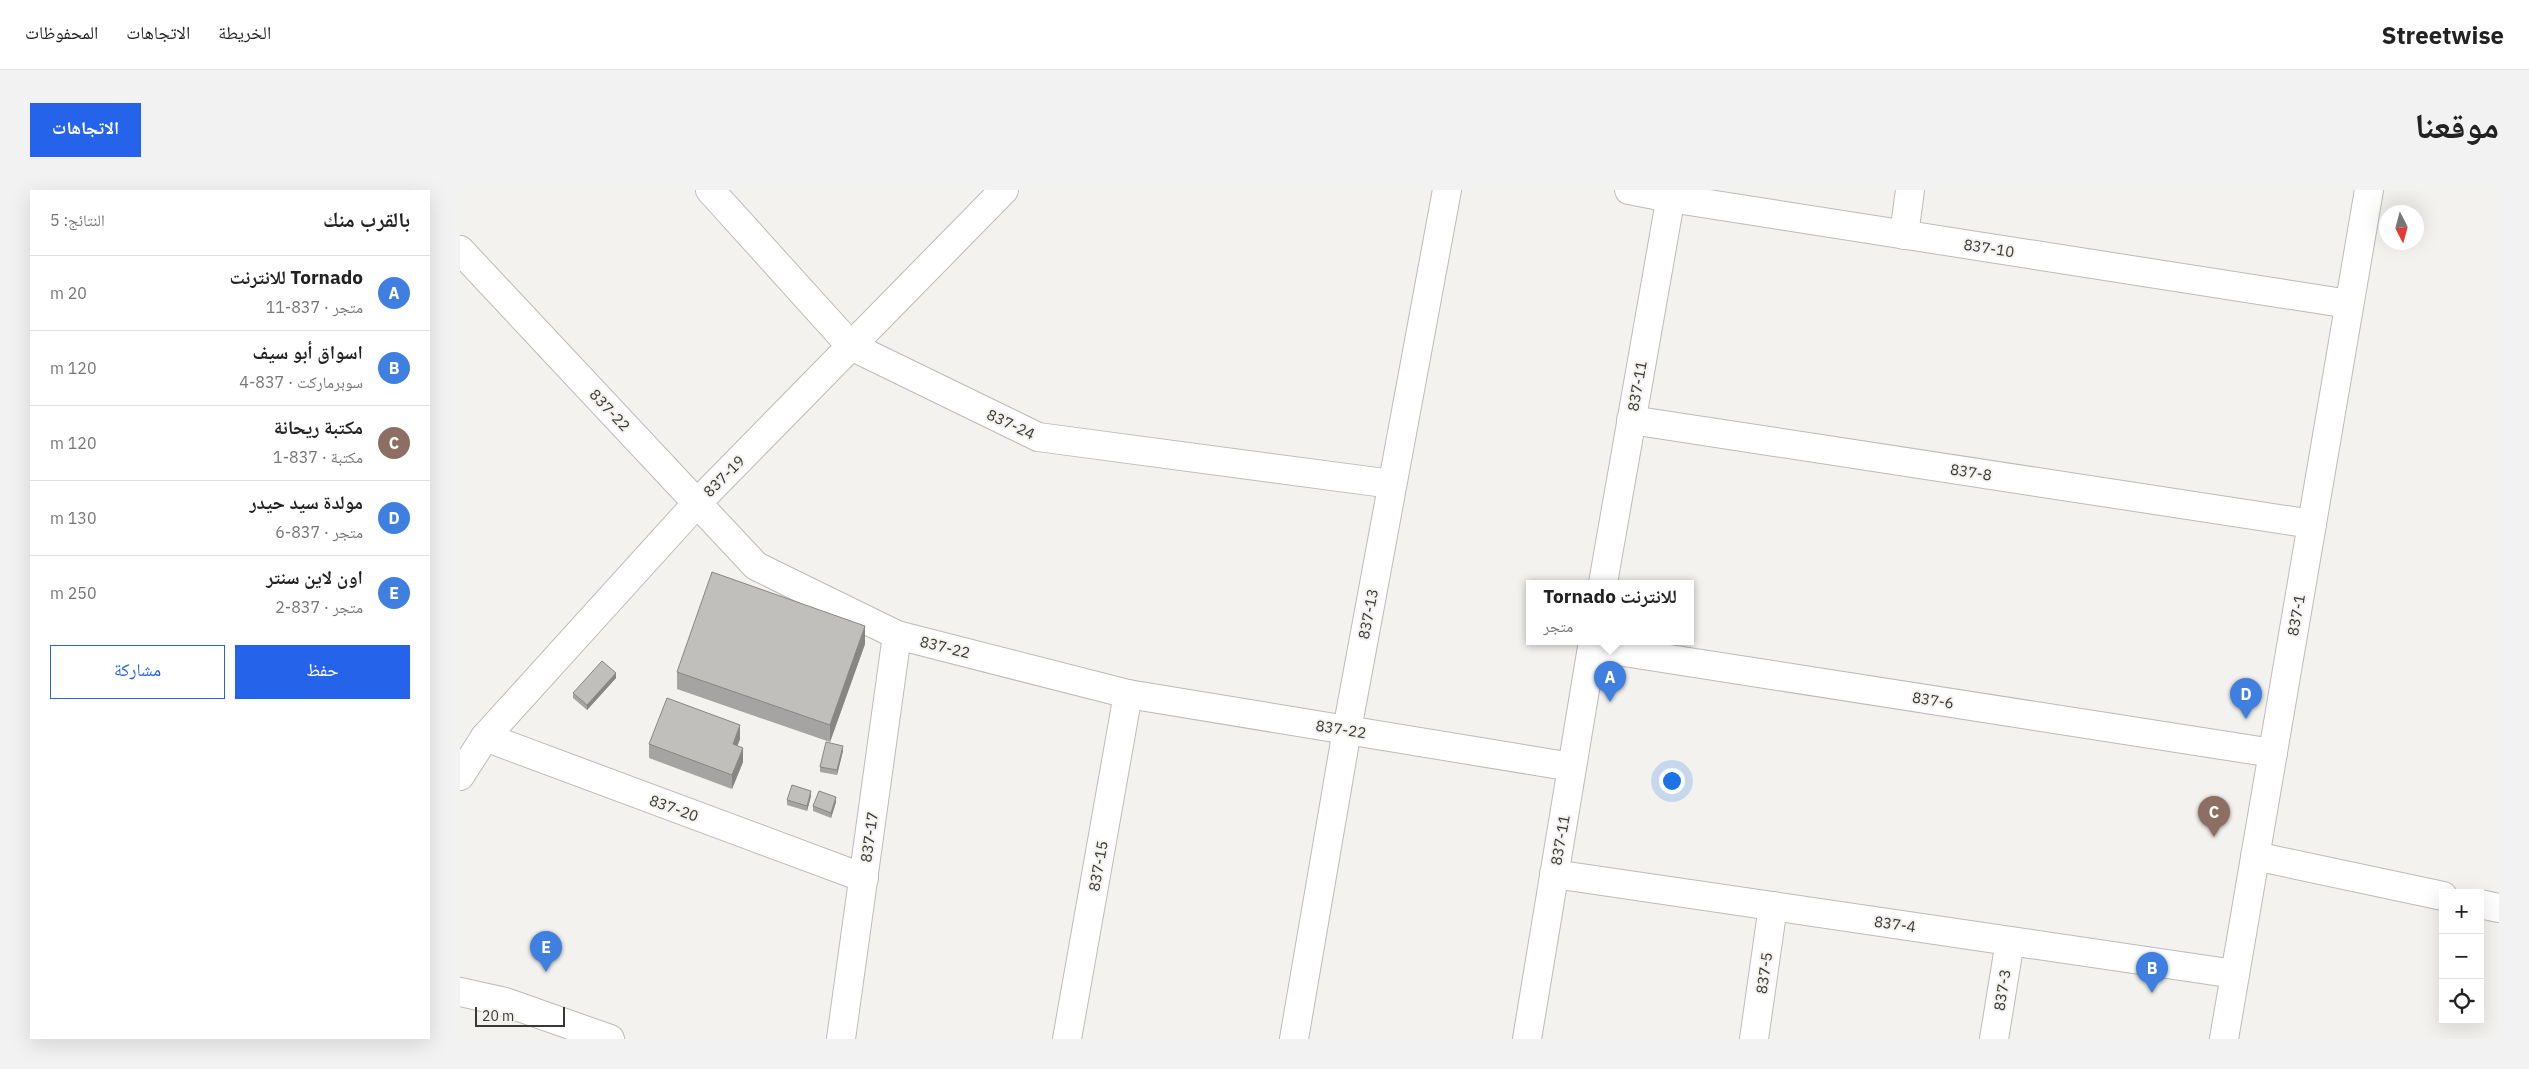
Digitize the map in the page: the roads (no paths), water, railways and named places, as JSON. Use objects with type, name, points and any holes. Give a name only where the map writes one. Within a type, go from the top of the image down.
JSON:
[{"type":"street","name":"837-24","points":[[710,190],[852,346],[1038,437],[1392,484]]},
{"type":"street","name":"837-19","points":[[460,776],[484,737],[698,502],[1004,190]]},
{"type":"street","name":"837-13","points":[[1294,1039],[1347,730],[1447,190]]},
{"type":"street","name":"837-10","points":[[1629,190],[1671,194],[1904,235],[2349,304]]},
{"type":"street","points":[[1904,235],[1910,190]]},
{"type":"street","name":"837-1","points":[[2224,1039],[2369,190]]},
{"type":"street","name":"837-11","points":[[1604,580],[1671,194]]},
{"type":"street","name":"837-22","points":[[460,250],[756,566],[898,635],[1128,694],[1572,767]]},
{"type":"street","name":"837-8","points":[[1631,420],[2312,524]]},
{"type":"street","name":"837-17","points":[[841,1039],[898,635]]},
{"type":"street","name":"837-11","points":[[1527,1039],[1593,645]]},
{"type":"street","name":"837-6","points":[[1599,645],[2273,753]]},
{"type":"street","name":"837-15","points":[[1067,1039],[1128,694]]},
{"type":"street","name":"837-20","points":[[484,737],[864,878]]},
{"type":"street","points":[[2255,856],[2439,895]]},
{"type":"street","name":"837-4","points":[[1554,874],[2235,974]]},
{"type":"street","points":[[2484,905],[2499,908]]},
{"type":"street","name":"837-5","points":[[1754,1039],[1773,906]]},
{"type":"street","name":"837-3","points":[[1994,1039],[2010,941]]},
{"type":"street","points":[[460,992],[505,1002],[610,1039]]},
{"type":"place","name":"Tornado للانترنت","points":[[1610,702]]},
{"type":"place","name":"مولدة سيد حيدر","points":[[2246,719]]},
{"type":"place","name":"مكتبة ريحانة","points":[[2214,837]]},
{"type":"place","name":"اون لاين سنتر","points":[[546,972]]},
{"type":"place","name":"اسواق أبو سيف","points":[[2152,993]]}]
